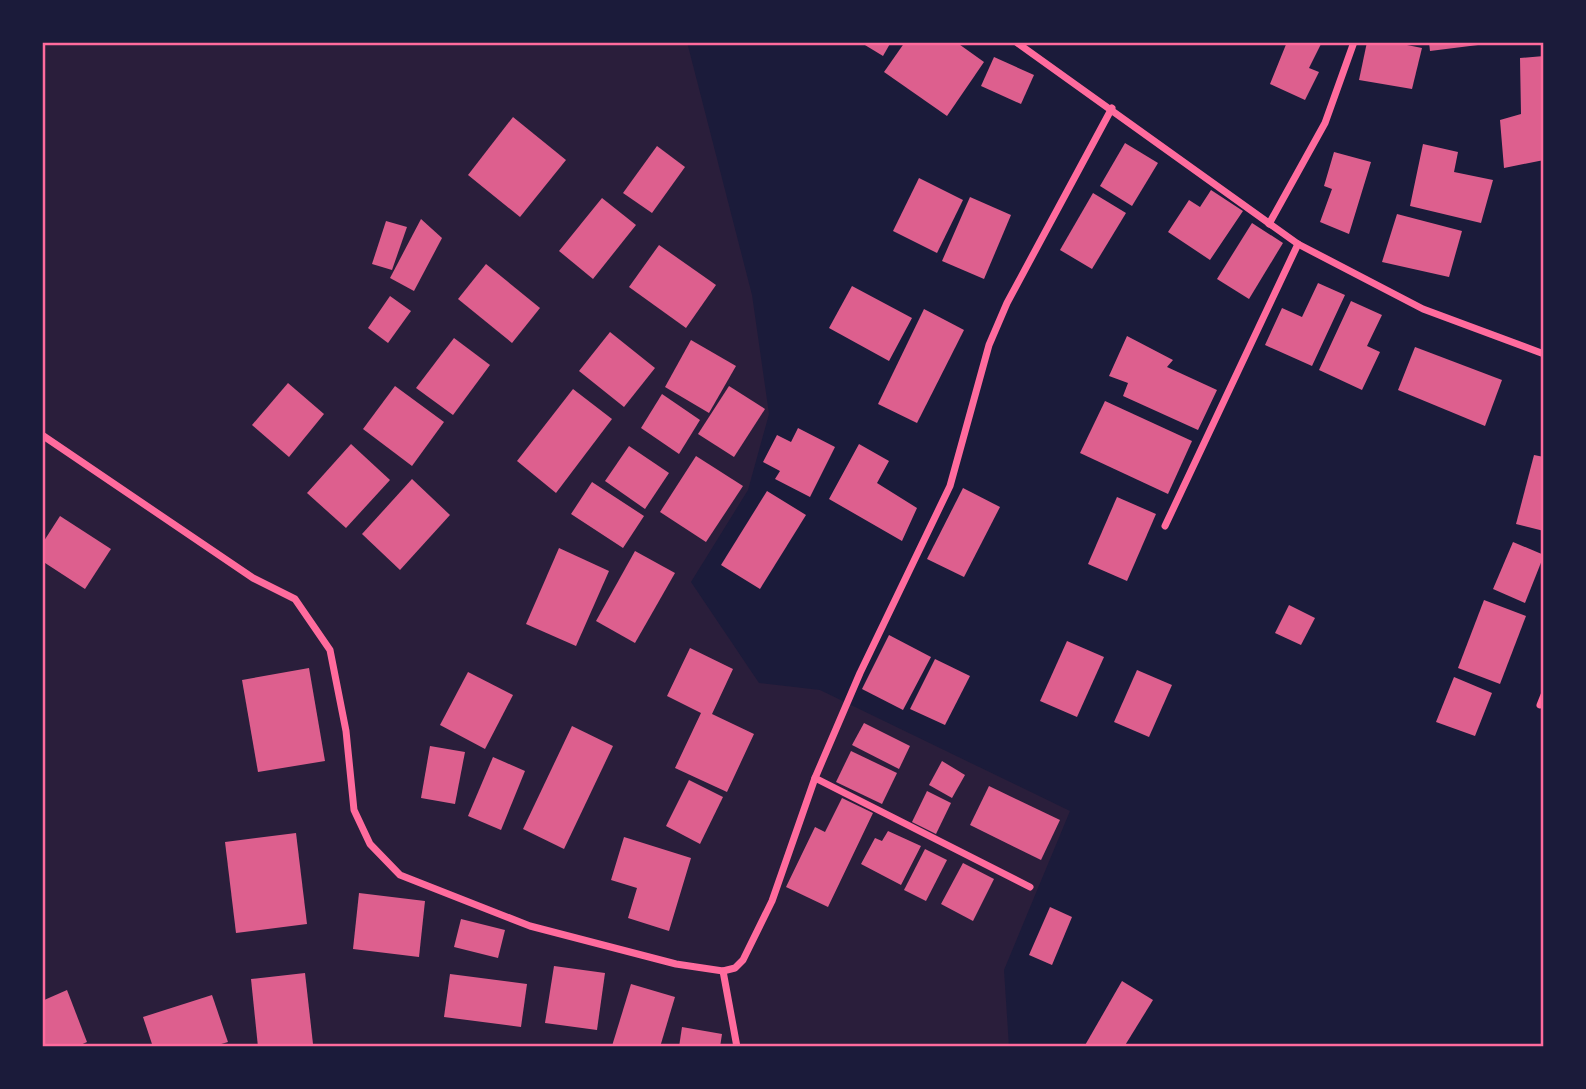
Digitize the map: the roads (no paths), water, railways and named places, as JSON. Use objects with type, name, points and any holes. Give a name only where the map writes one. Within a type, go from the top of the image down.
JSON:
[{"type":"street","points":[[1016,42],[1112,108],[1298,244],[1423,309],[1544,354]]},
{"type":"street","points":[[1269,224],[1325,123],[1354,42]]},
{"type":"street","points":[[42,435],[243,572],[295,599],[330,649],[346,731],[354,810],[370,844],[400,875],[530,926],[676,964],[723,971],[735,968],[743,960],[772,901],[815,778],[860,673],[950,486],[989,345],[1007,303],[1112,108]]},
{"type":"street","points":[[1165,526],[1298,244]]},
{"type":"street","points":[[1540,705],[1544,695]]},
{"type":"street","points":[[815,778],[1030,887]]},
{"type":"street","points":[[723,971],[737,1047]]}]
